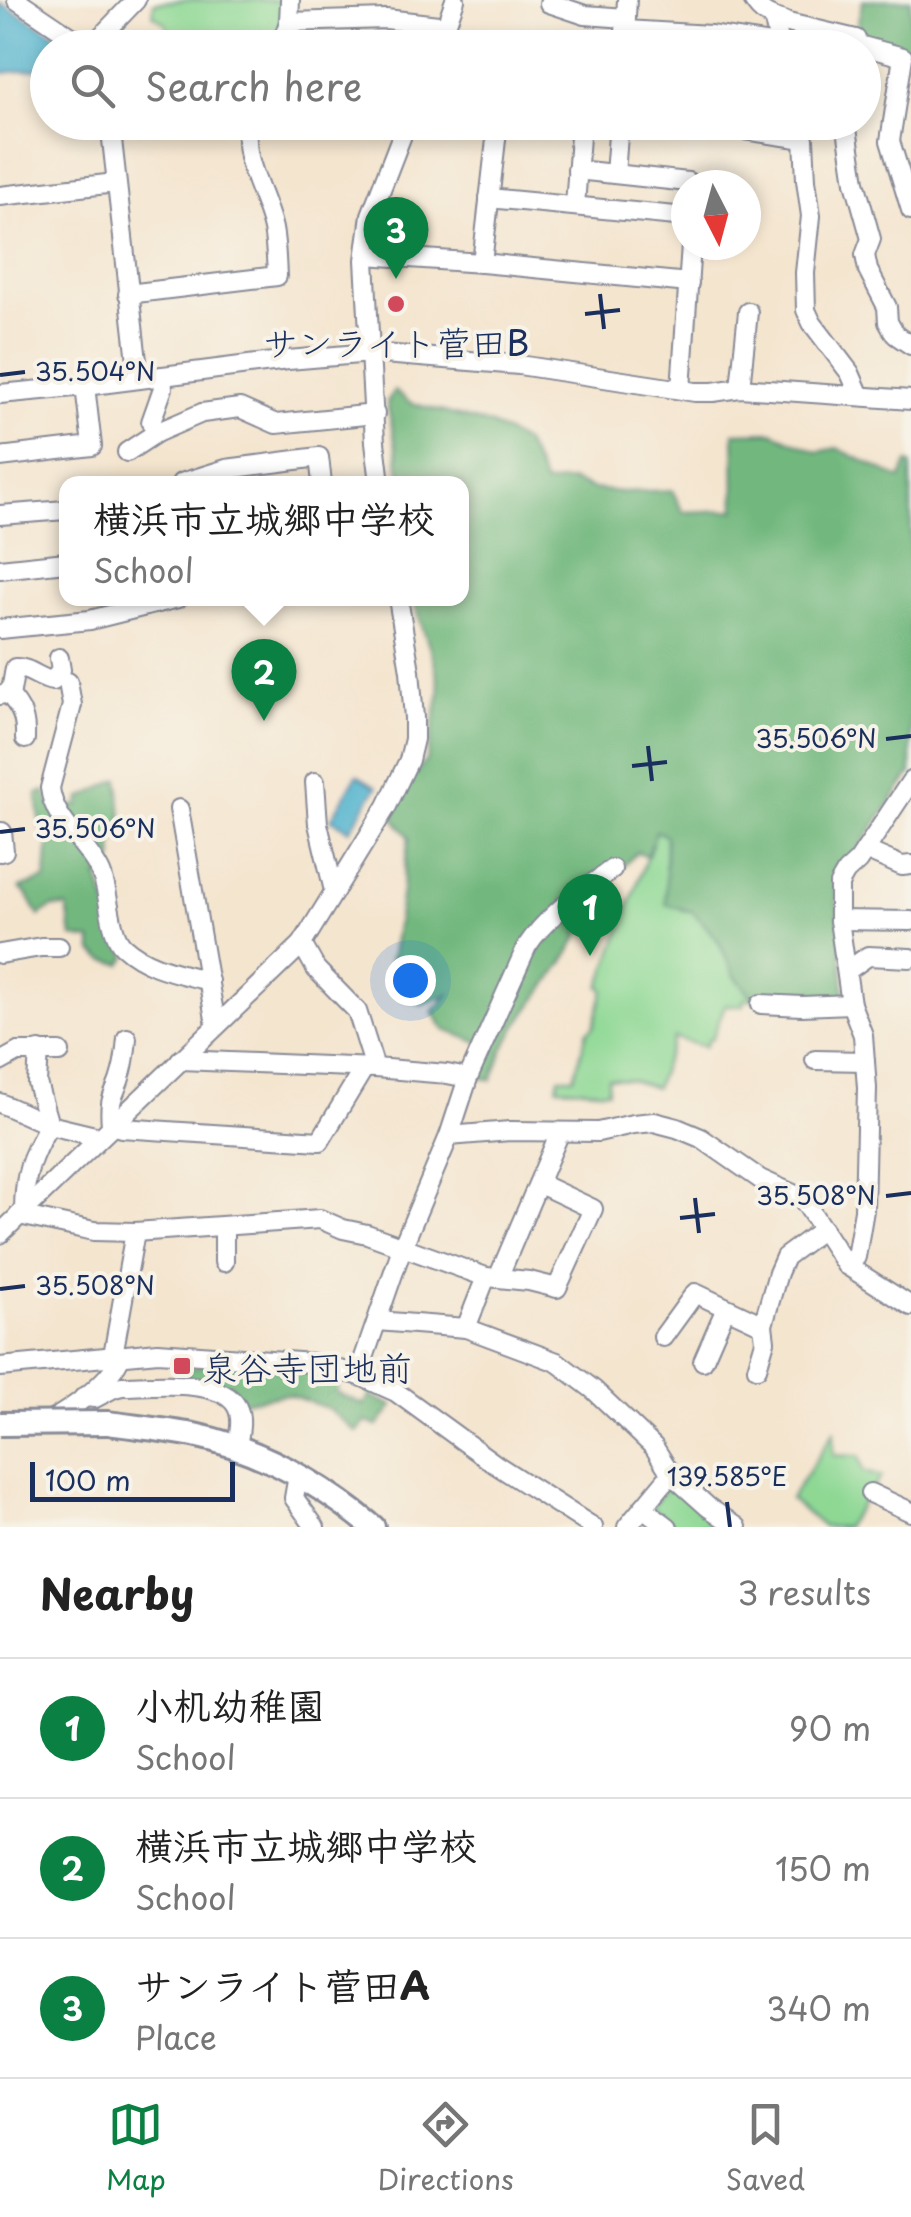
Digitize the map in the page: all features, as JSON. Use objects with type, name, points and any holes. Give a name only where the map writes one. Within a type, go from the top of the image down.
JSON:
[{"type":"main road","points":[[0,1424],[108,1423],[194,1436],[236,1447],[298,1475],[373,1527]]},
{"type":"street","points":[[18,0],[62,30]]},
{"type":"street","points":[[107,30],[136,0]]},
{"type":"street","points":[[286,30],[290,0]]},
{"type":"street","points":[[445,30],[456,0]]},
{"type":"street","points":[[753,0],[758,9],[781,20],[823,30]]},
{"type":"street","points":[[549,3],[655,30]]},
{"type":"street","points":[[289,22],[386,19],[447,26]]},
{"type":"street","points":[[779,30],[781,20]]},
{"type":"street","points":[[781,20],[782,30]]},
{"type":"street","points":[[881,52],[903,57],[890,141],[911,210]]},
{"type":"street","points":[[112,140],[139,379]]},
{"type":"street","points":[[128,294],[277,276],[273,232],[250,160],[248,140]]},
{"type":"street","points":[[379,476],[366,254],[371,215],[401,140]]},
{"type":"street","points":[[482,263],[496,140]]},
{"type":"street","points":[[575,206],[580,140]]},
{"type":"street","points":[[615,174],[617,140]]},
{"type":"street","points":[[802,140],[812,216],[806,310],[850,373],[860,396]]},
{"type":"street","points":[[849,140],[855,182],[872,239],[865,255],[868,270],[887,307],[892,329],[911,345]]},
{"type":"street","points":[[577,170],[671,180]]},
{"type":"street","points":[[0,196],[116,183]]},
{"type":"street","points":[[489,198],[671,216]]},
{"type":"street","points":[[366,254],[688,283]]},
{"type":"street","points":[[681,389],[690,260]]},
{"type":"street","points":[[740,388],[748,312]]},
{"type":"street","points":[[0,394],[371,353],[519,364],[714,392],[740,388],[860,396],[884,391],[911,400]]},
{"type":"street","points":[[156,433],[151,422],[162,376]]},
{"type":"street","points":[[0,457],[92,446],[85,386]]},
{"type":"street","points":[[127,452],[156,433],[202,413],[240,408],[276,424],[374,414]]},
{"type":"street","points":[[207,476],[319,457],[321,476]]},
{"type":"street","points":[[0,515],[59,511]]},
{"type":"street","points":[[0,569],[59,563]]},
{"type":"street","points":[[0,629],[90,620],[120,606]]},
{"type":"street","points":[[0,1234],[302,944],[409,760],[414,739],[410,671],[399,606]]},
{"type":"street","points":[[4,695],[11,691],[15,668],[53,681],[61,670],[59,658]]},
{"type":"street","points":[[68,682],[72,705],[50,788],[52,800],[59,816],[92,856],[102,875],[116,937],[152,966],[209,981]]},
{"type":"street","points":[[4,695],[15,701],[24,718],[24,739]]},
{"type":"street","points":[[315,782],[318,824],[334,891]]},
{"type":"street","points":[[846,1265],[856,1256],[864,1210],[867,1088],[863,1035],[850,1004],[838,920],[839,884],[909,786]]},
{"type":"street","points":[[180,809],[216,1024]]},
{"type":"street","points":[[0,852],[4,851],[2,832]]},
{"type":"street","points":[[865,850],[902,866],[911,865]]},
{"type":"street","points":[[358,1375],[468,1078],[534,935],[612,869]]},
{"type":"street","points":[[838,920],[911,920]]},
{"type":"street","points":[[0,1103],[49,1125],[320,1141],[369,1068],[356,1011],[316,970],[302,944]]},
{"type":"street","points":[[0,954],[59,947]]},
{"type":"street","points":[[847,970],[868,956],[910,958]]},
{"type":"street","points":[[761,1004],[850,1004]]},
{"type":"street","points":[[105,1131],[110,1097],[122,1074],[128,1038]]},
{"type":"street","points":[[0,1062],[18,1052],[60,1052]]},
{"type":"street","points":[[22,1213],[28,1165],[49,1125],[37,1083],[39,1052]]},
{"type":"street","points":[[180,1060],[369,1068],[468,1078]]},
{"type":"street","points":[[814,1060],[865,1061]]},
{"type":"street","points":[[449,1136],[510,1131],[598,1132],[654,1122],[677,1128],[700,1138],[760,1179],[802,1198],[846,1265],[911,1306]]},
{"type":"street","points":[[466,1328],[540,1184],[560,1132]]},
{"type":"street","points":[[22,1213],[94,1232],[320,1220],[492,1278],[557,1288],[593,1209],[540,1184]]},
{"type":"street","points":[[224,1226],[224,1262]]},
{"type":"street","points":[[756,1368],[765,1341],[763,1324],[785,1257],[824,1229]]},
{"type":"street","points":[[0,1424],[6,1415],[15,1415],[29,1426],[44,1425],[62,1416],[112,1372],[135,1232]]},
{"type":"street","points":[[664,1337],[695,1292],[763,1324]]},
{"type":"street","points":[[704,1361],[726,1308]]},
{"type":"street","points":[[376,1322],[466,1328],[558,1362],[654,1447],[672,1474],[737,1527]]},
{"type":"street","points":[[0,1367],[158,1352],[314,1363],[358,1375],[396,1392],[495,1464],[593,1527]]},
{"type":"street","points":[[84,1397],[95,1398],[122,1386],[183,1386],[220,1392],[238,1408],[236,1447]]},
{"type":"street","points":[[628,1527],[672,1474]]},
{"type":"street","points":[[298,1475],[294,1498],[316,1527]]},
{"type":"street","points":[[870,1493],[911,1512]]},
{"type":"street","points":[[643,1508],[668,1527]]},
{"type":"green space","points":[[282,0],[280,26],[278,30],[167,30],[166,24],[153,15],[154,3]]},
{"type":"green space","points":[[863,0],[911,0],[911,54],[881,41],[881,30],[859,30]]},
{"type":"green space","points":[[394,391],[411,403],[491,425],[525,443],[545,484],[571,481],[593,489],[622,492],[672,490],[683,512],[735,510],[734,433],[772,432],[818,452],[837,448],[901,479],[907,463],[911,464],[911,773],[836,881],[845,1000],[755,1000],[735,976],[718,940],[693,912],[666,904],[666,836],[656,831],[648,856],[637,852],[611,880],[577,907],[580,934],[518,1024],[492,1080],[477,1077],[489,1046],[445,1030],[433,1012],[448,995],[422,1004],[403,999],[388,973],[409,837],[393,817],[412,777],[427,759],[440,691],[415,606],[469,606],[469,476],[399,476],[387,402]]},
{"type":"green space","points":[[119,779],[123,835],[112,843],[112,864],[98,878],[127,957],[122,964],[104,960],[93,952],[91,940],[72,937],[67,907],[53,907],[39,916],[20,888],[46,879],[49,833],[41,829],[37,794],[45,791],[50,805],[79,806],[81,798]]},
{"type":"green space","points":[[656,831],[666,836],[665,866],[682,910],[693,911],[718,940],[735,976],[755,1000],[744,999],[743,1006],[725,1005],[705,1047],[674,1038],[655,1088],[608,1078],[608,1091],[557,1087],[559,1077],[574,1077],[587,1032],[594,1026],[604,989],[600,987]]},
{"type":"green space","points":[[203,1364],[268,1367],[339,1377],[337,1393],[364,1405],[370,1395],[393,1406],[378,1426],[366,1422],[357,1432],[327,1408],[287,1394],[242,1402],[188,1384],[186,1370]]},
{"type":"green space","points":[[834,1432],[833,1455],[859,1456],[863,1471],[881,1477],[845,1527],[823,1527],[790,1499]]},
{"type":"green space","points":[[672,1482],[729,1527],[677,1527],[651,1507]]},
{"type":"water","points":[[0,3],[48,30],[30,30],[30,70],[0,73]]},
{"type":"water","points":[[357,775],[377,787],[350,830],[331,819]]},
{"type":"place","name":"サンライト菅田A","points":[[396,279]]},
{"type":"place","name":"サンライト菅田B","points":[[396,304]]},
{"type":"place","name":"横浜市立城郷中学校","points":[[264,721]]},
{"type":"place","name":"小机幼稚園","points":[[590,956]]},
{"type":"place","name":"泉谷寺団地前","points":[[182,1366]]}]
